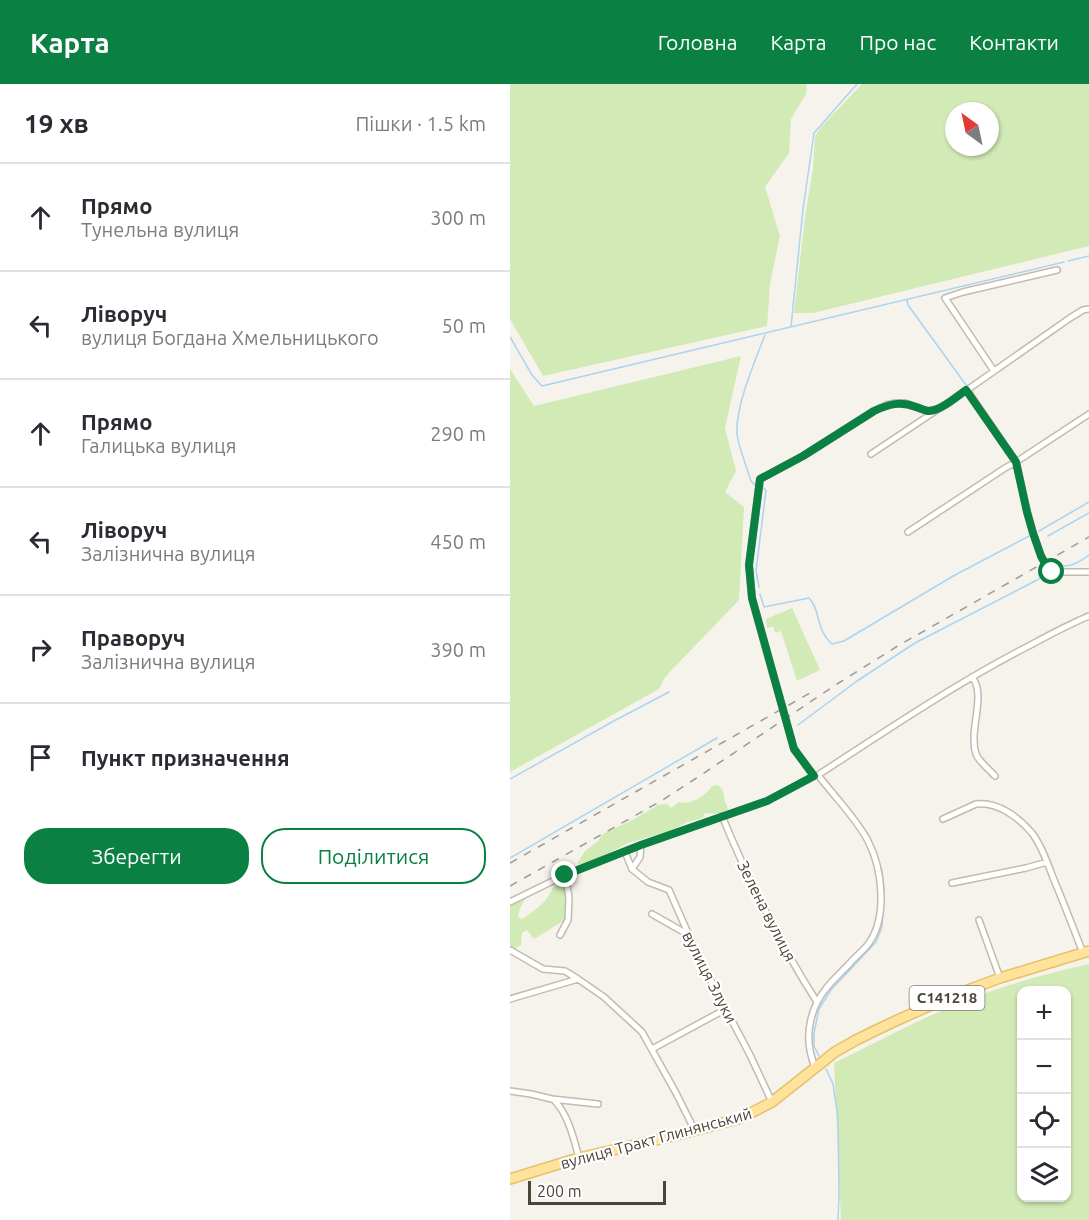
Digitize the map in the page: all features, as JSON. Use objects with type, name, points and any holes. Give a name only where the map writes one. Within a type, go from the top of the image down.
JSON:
[{"type":"main road","name":"вулиця Тракт Глинянський","points":[[510,1179],[579,1158],[741,1118],[772,1102],[835,1052],[865,1036],[949,997],[999,978],[1086,952]]},
{"type":"street","points":[[994,371],[945,298],[1057,270]]},
{"type":"street","points":[[871,454],[1070,318],[1089,309]]},
{"type":"street","points":[[966,390],[1016,462],[1027,512],[1042,559],[1050,570],[1089,572]]},
{"type":"street","points":[[815,1068],[808,1036],[817,1002],[825,990],[869,943],[876,931],[879,918],[880,880],[877,864],[868,841],[794,749],[752,598],[749,565],[760,479],[803,456],[885,405],[905,403],[927,411],[938,409]]},
{"type":"street","points":[[908,532],[1089,414]]},
{"type":"street","points":[[510,902],[565,875],[641,845],[767,801],[816,776],[972,677],[1061,628],[1089,616]]},
{"type":"street","points":[[972,677],[977,685],[978,693],[974,734],[977,756],[995,776]]},
{"type":"street","points":[[943,819],[982,803],[1004,809],[1018,819],[1033,835],[1047,862],[1086,952]]},
{"type":"street","name":"Зелена вулиця","points":[[722,816],[769,921],[817,1002]]},
{"type":"street","points":[[632,869],[640,857],[641,845]]},
{"type":"street","points":[[625,852],[632,869]]},
{"type":"street","points":[[952,883],[1047,862]]},
{"type":"street","name":"вулиця Злуки","points":[[632,869],[648,882],[669,890],[688,935],[772,1102]]},
{"type":"street","points":[[560,935],[568,920],[569,897],[565,875]]},
{"type":"street","points":[[652,914],[688,935]]},
{"type":"street","points":[[979,920],[999,978]]},
{"type":"street","points":[[510,950],[543,969],[565,971],[578,979],[604,997],[642,1032],[676,1093],[691,1123],[692,1131]]},
{"type":"street","points":[[510,999],[578,979]]},
{"type":"street","points":[[652,1049],[726,1009]]},
{"type":"street","points":[[510,1091],[598,1104]]},
{"type":"street","points":[[552,1099],[562,1111],[570,1128],[579,1158]]},
{"type":"green space","points":[[510,84],[807,84],[806,94],[791,119],[789,153],[765,187],[780,236],[770,284],[767,326],[543,376],[510,319]]},
{"type":"green space","points":[[862,84],[1089,84],[1089,246],[813,313],[794,313],[815,136]]},
{"type":"green space","points":[[741,356],[725,428],[736,471],[725,492],[744,507],[739,600],[665,677],[659,689],[510,772],[510,369],[534,406]]},
{"type":"green space","points":[[792,608],[820,670],[797,681],[781,631],[775,633],[773,627],[767,628],[766,619]]},
{"type":"green space","points":[[717,785],[723,791],[728,810],[705,813],[703,818],[687,822],[670,831],[628,843],[584,865],[577,864],[585,851],[603,834],[658,805],[667,804],[671,808],[679,802],[693,801],[712,786]]},
{"type":"green space","points":[[565,878],[566,919],[534,939],[527,930],[522,933],[521,945],[515,949],[510,948],[510,905],[526,898],[518,917],[522,919],[542,904],[554,887]]},
{"type":"green space","points":[[1089,964],[1089,1220],[841,1220],[834,1063],[942,1011],[1023,981]]},
{"type":"waterway","points":[[791,327],[803,209],[814,133],[857,84]]},
{"type":"waterway","points":[[1068,261],[1089,256]]},
{"type":"waterway","points":[[510,337],[532,375],[542,386],[1064,262]]},
{"type":"waterway","points":[[907,300],[908,305],[966,385]]},
{"type":"waterway","points":[[755,485],[751,481],[741,450],[737,423],[747,384],[765,335]]},
{"type":"waterway","points":[[759,587],[756,571],[766,490],[762,487]]},
{"type":"waterway","points":[[1039,531],[1089,502]]},
{"type":"waterway","points":[[1048,536],[1089,513]]},
{"type":"waterway","points":[[760,594],[764,607],[809,598],[815,608],[820,626],[832,644],[844,641],[955,575],[1029,536]]},
{"type":"waterway","points":[[1052,569],[1074,564],[1089,555]]},
{"type":"waterway","points":[[798,725],[857,681],[915,643],[1037,580],[1048,572]]},
{"type":"waterway","points":[[510,779],[669,692]]},
{"type":"waterway","points":[[510,858],[717,738]]},
{"type":"waterway","points":[[819,1056],[814,1046],[819,1009],[831,990],[876,942],[882,927],[884,888],[879,862]]},
{"type":"waterway","points":[[826,1069],[833,1084],[838,1118],[838,1220]]},
{"type":"railway","points":[[510,886],[661,801],[896,647],[1089,537]]},
{"type":"railway","points":[[510,863],[810,693]]},
{"type":"route","points":[[565,875],[641,845],[767,801],[814,776],[794,749],[752,598],[749,565],[760,479],[803,456],[885,405],[905,403],[927,411],[938,409],[966,390],[1016,462],[1033,533],[1041,556],[1052,572]]}]
